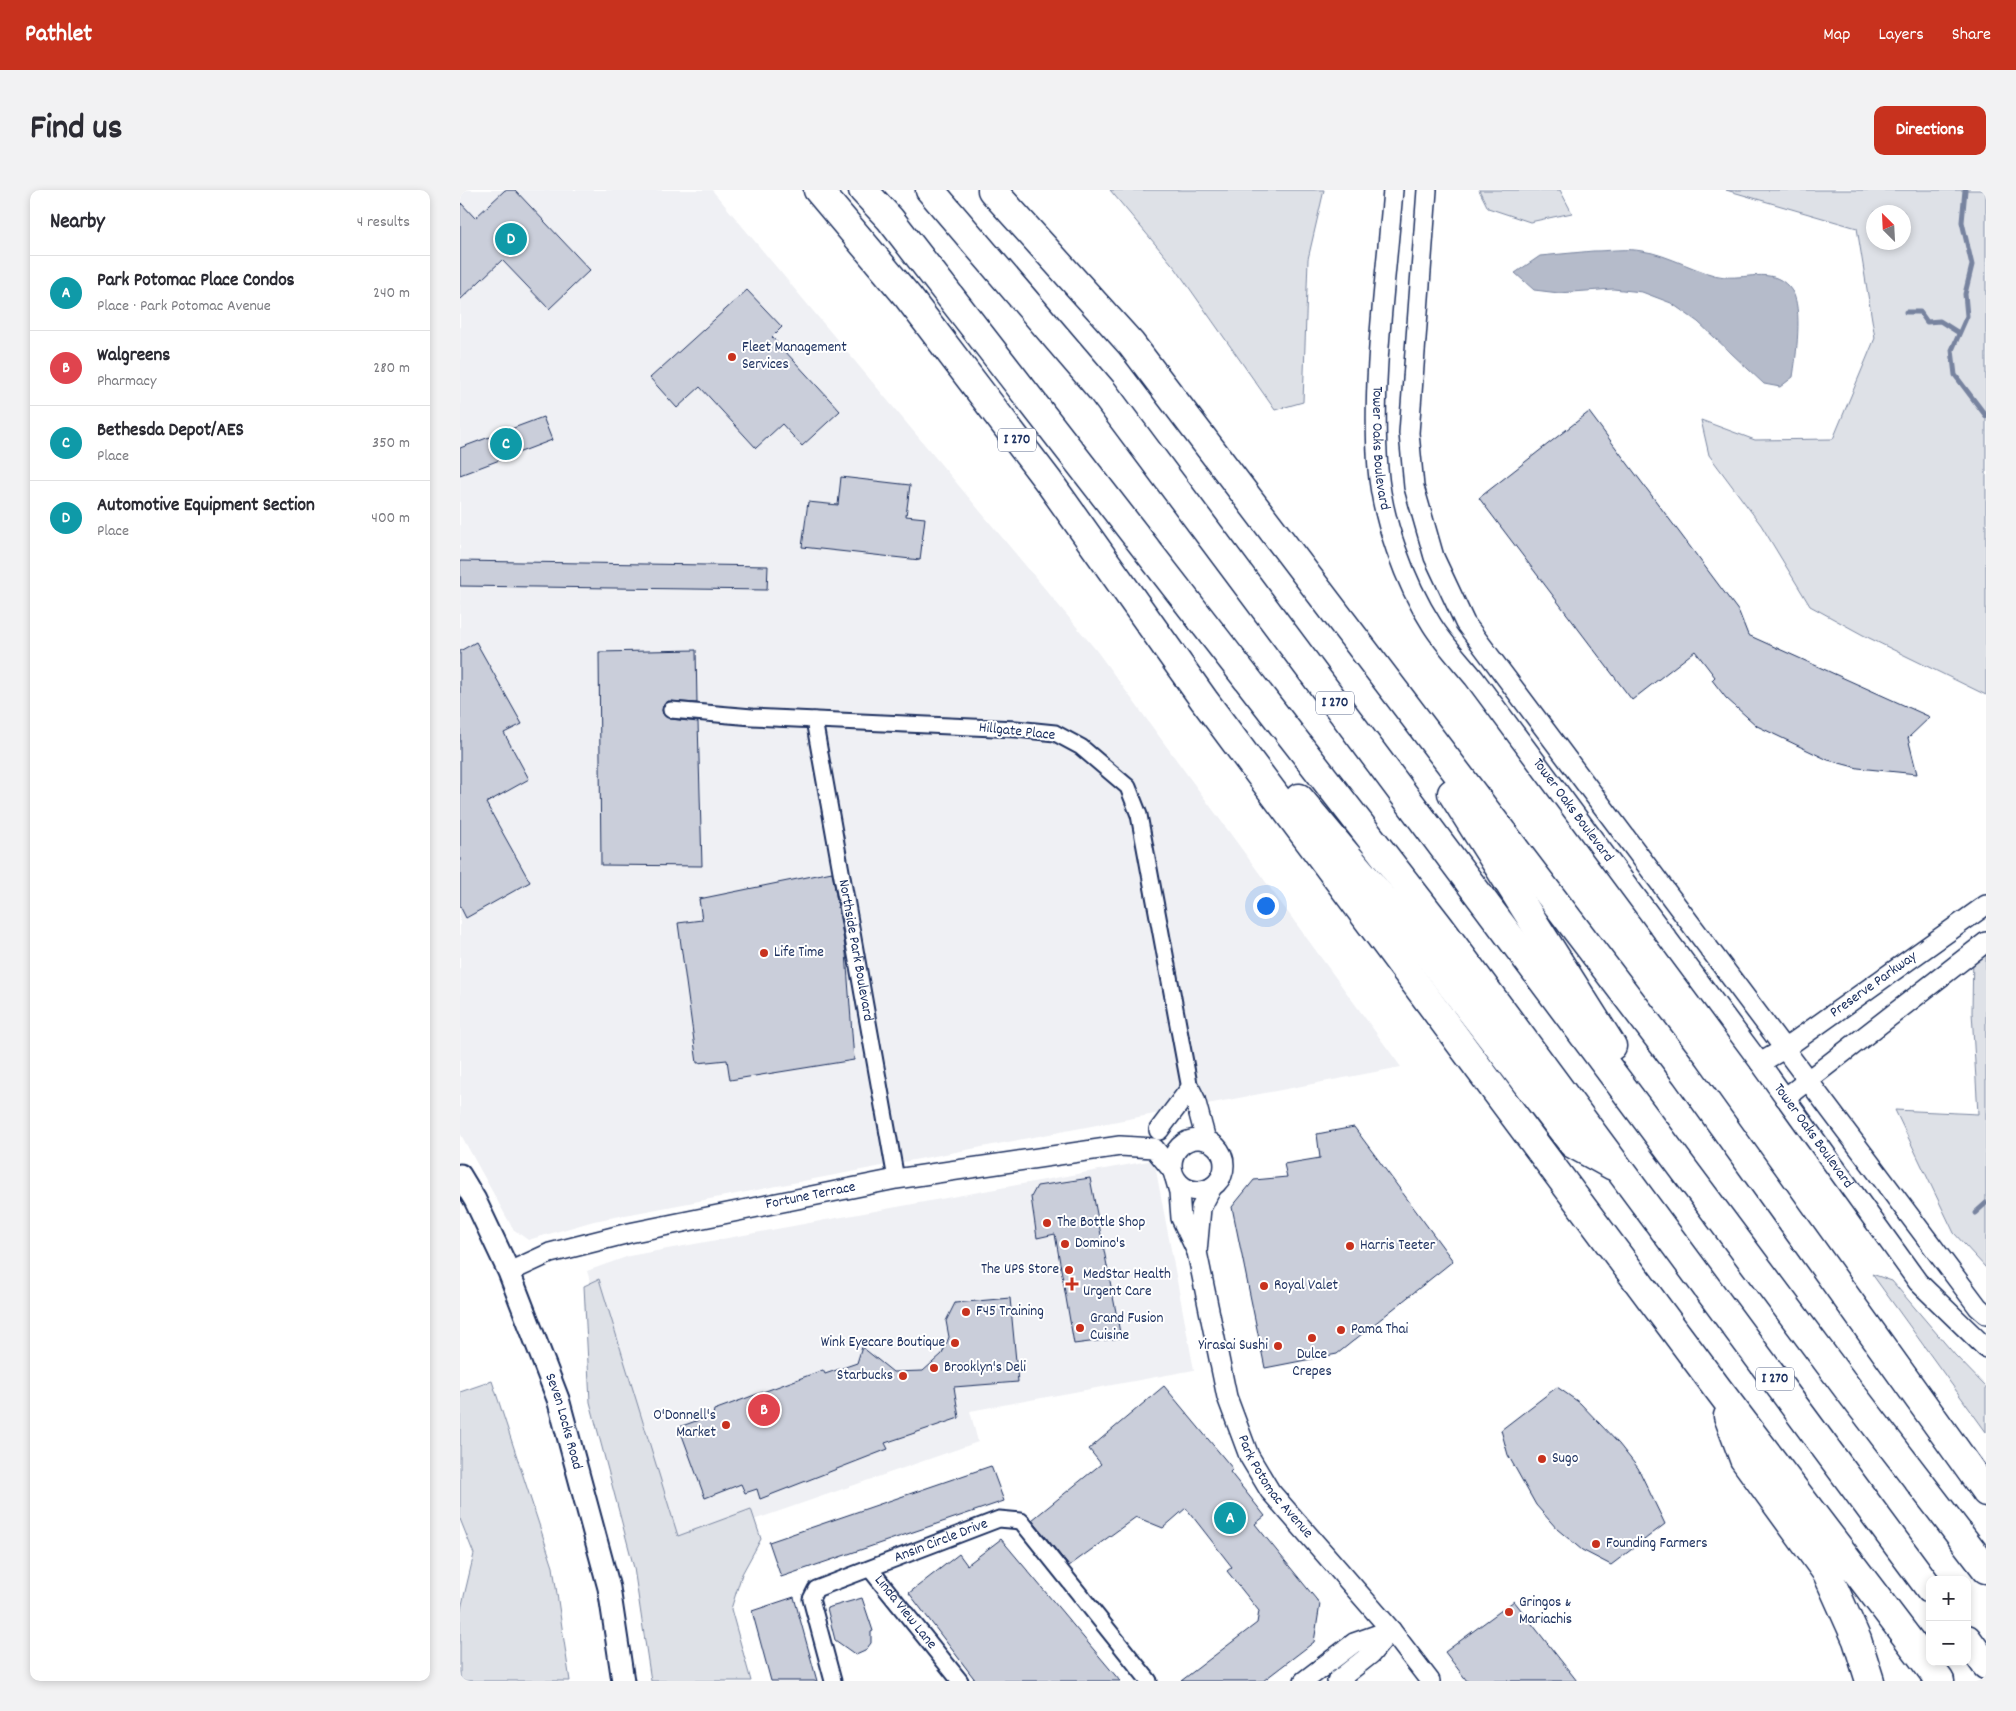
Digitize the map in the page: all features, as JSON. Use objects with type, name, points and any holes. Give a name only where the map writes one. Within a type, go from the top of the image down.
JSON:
[{"type":"highway","name":"I 270","points":[[818,190],[908,296],[1049,482],[1204,700],[1718,1389],[1940,1681]]},
{"type":"highway","name":"I 270","points":[[863,190],[890,219],[1439,926],[1926,1584]]},
{"type":"highway","name":"I 270","points":[[930,190],[1103,392],[1727,1227],[1986,1569]]},
{"type":"highway","points":[[992,190],[1131,344],[1686,1074],[1986,1492]]},
{"type":"highway","points":[[1351,633],[1727,1227]]},
{"type":"highway","points":[[1204,700],[1292,790],[1406,926],[1573,1144],[1619,1169]]},
{"type":"highway","points":[[1718,1389],[1744,1459],[1827,1573],[1857,1640],[1870,1681]]},
{"type":"highway","points":[[1964,1462],[1986,1487]]},
{"type":"highway","points":[[1971,1644],[1986,1665]]},
{"type":"main road","name":"Seven Locks Road","points":[[460,1175],[475,1200],[509,1272],[558,1399],[610,1588],[623,1681]]},
{"type":"street","name":"Tower Oaks Boulevard","points":[[1393,190],[1377,392],[1378,470],[1385,513],[1399,559],[1432,625],[1760,1063],[1918,1282],[1986,1348]]},
{"type":"street","name":"Tower Oaks Boulevard","points":[[1427,190],[1409,433],[1414,487],[1434,557],[1466,623],[1978,1307],[1986,1314]]},
{"type":"street","name":"Hillgate Place","points":[[670,710],[814,720],[1016,729],[1055,733],[1081,747],[1128,787],[1139,815],[1190,1089]]},
{"type":"street","name":"Northside Park Boulevard","points":[[814,720],[896,1179]]},
{"type":"street","name":"Preserve Parkway","points":[[1760,1063],[1784,1049],[1986,905]]},
{"type":"street","points":[[1785,1098],[1986,942]]},
{"type":"street","points":[[1160,1130],[1190,1089],[1195,1098],[1198,1140]]},
{"type":"street","points":[[1160,1130],[1174,1131],[1215,1145],[1224,1159],[1222,1175],[1212,1187],[1201,1208],[1197,1252]]},
{"type":"street","name":"Fortune Terrace","points":[[1120,1146],[1160,1130]]},
{"type":"street","points":[[1197,1252],[1181,1218],[1179,1192],[1174,1174],[1176,1152],[1198,1140]]},
{"type":"street","name":"Fortune Terrace","points":[[509,1272],[550,1253],[602,1239],[896,1179],[1120,1146],[1154,1148],[1174,1174]]},
{"type":"street","points":[[1174,1174],[1188,1190],[1205,1191],[1212,1187]]},
{"type":"street","name":"Park Potomac Avenue","points":[[1197,1252],[1227,1397],[1249,1456],[1270,1491],[1391,1630],[1430,1681]]},
{"type":"street","name":"Ansin Circle Drive","points":[[833,1681],[811,1599],[816,1589],[999,1520],[1021,1521],[1149,1681]]},
{"type":"street","name":"Linda View Lane","points":[[870,1569],[960,1681]]},
{"type":"street","points":[[1304,1681],[1354,1643],[1391,1630]]},
{"type":"street","points":[[1337,1681],[1370,1654],[1391,1630]]},
{"type":"shaded area","points":[[460,190],[712,190],[1096,650],[1401,1067],[594,1221],[528,1240],[513,1229],[460,1133]]},
{"type":"shaded area","points":[[1110,190],[1324,190],[1308,259],[1303,402],[1275,410],[1176,269]]},
{"type":"shaded area","points":[[1479,190],[1560,190],[1572,213],[1530,222],[1488,208]]},
{"type":"shaded area","points":[[1726,190],[1986,190],[1986,695],[1863,635],[1810,606],[1761,525],[1709,455],[1701,420],[1755,440],[1833,439],[1875,338],[1857,228]]},
{"type":"shaded area","points":[[1986,942],[1986,1268],[1954,1233],[1895,1110],[1978,1114],[1972,1012],[1973,950]]},
{"type":"shaded area","points":[[1154,1160],[1194,1370],[970,1411],[978,1442],[673,1548],[587,1271],[629,1256]]},
{"type":"shaded area","points":[[1872,1274],[1892,1281],[1955,1355],[1986,1387],[1986,1432]]},
{"type":"shaded area","points":[[599,1279],[678,1536],[751,1509],[761,1539],[742,1574],[731,1609],[751,1681],[651,1681],[634,1568],[590,1402],[584,1286]]},
{"type":"shaded area","points":[[492,1381],[553,1567],[570,1681],[460,1681],[460,1613],[474,1554],[460,1519],[460,1392]]},
{"type":"water","points":[[1636,250],[1663,256],[1695,269],[1725,277],[1762,275],[1770,276],[1785,283],[1792,291],[1795,299],[1798,320],[1793,377],[1780,387],[1764,384],[1698,322],[1671,303],[1642,292],[1613,289],[1559,293],[1534,290],[1515,273],[1540,256],[1593,251]]},
{"type":"building","points":[[505,190],[515,190],[590,270],[549,309],[502,260],[460,300],[460,202],[475,218]]},
{"type":"building","name":"Fleet Management Services","points":[[747,290],[782,327],[772,337],[840,411],[802,446],[782,424],[756,448],[700,387],[677,408],[650,378]]},
{"type":"building","points":[[1589,412],[1739,612],[1748,635],[1930,717],[1908,738],[1917,774],[1858,768],[1828,760],[1757,726],[1726,698],[1712,680],[1715,677],[1695,651],[1632,700],[1479,498]]},
{"type":"building","points":[[543,417],[552,440],[460,475],[460,448]]},
{"type":"building","points":[[841,477],[910,485],[906,516],[925,518],[920,560],[802,547],[808,502],[838,505]]},
{"type":"building","points":[[460,561],[768,566],[767,590],[460,586]]},
{"type":"building","points":[[476,642],[522,724],[504,733],[529,779],[486,803],[530,882],[466,918],[460,906],[460,651]]},
{"type":"building","points":[[696,650],[697,703],[668,701],[662,710],[663,714],[670,719],[698,722],[702,866],[601,865],[599,652]]},
{"type":"building","name":"Life Time","points":[[832,872],[846,953],[854,1060],[730,1080],[727,1060],[697,1063],[678,923],[702,920],[699,899]]},
{"type":"building","points":[[1354,1127],[1453,1261],[1337,1354],[1265,1368],[1232,1207],[1254,1180],[1287,1177],[1284,1164],[1320,1158],[1317,1134]]},
{"type":"building","points":[[1090,1178],[1121,1338],[1074,1344],[1055,1234],[1037,1238],[1031,1197],[1037,1186]]},
{"type":"building","points":[[1010,1298],[1018,1382],[954,1387],[959,1418],[885,1443],[888,1449],[760,1499],[757,1489],[745,1493],[741,1484],[705,1498],[679,1427],[713,1415],[714,1410],[823,1370],[825,1374],[857,1363],[862,1347],[893,1372],[923,1371],[942,1354],[949,1337],[946,1321],[955,1303]]},
{"type":"building","points":[[1164,1386],[1233,1469],[1230,1472],[1265,1516],[1255,1524],[1320,1604],[1314,1642],[1263,1681],[1181,1681],[1257,1623],[1259,1611],[1227,1571],[1232,1567],[1186,1508],[1163,1528],[1136,1517],[1069,1566],[1032,1520],[1101,1464],[1089,1449]]},
{"type":"building","points":[[1557,1387],[1580,1403],[1619,1444],[1638,1468],[1665,1524],[1611,1565],[1582,1550],[1557,1529],[1536,1505],[1508,1455],[1501,1430]]},
{"type":"building","points":[[991,1466],[1004,1501],[781,1577],[769,1542]]},
{"type":"building","points":[[1001,1539],[1120,1681],[976,1681],[909,1593],[959,1554],[967,1565]]},
{"type":"building","points":[[794,1597],[817,1681],[771,1681],[752,1611]]},
{"type":"building","points":[[862,1598],[873,1631],[871,1632],[871,1643],[865,1651],[856,1655],[835,1640],[827,1608]]},
{"type":"building","points":[[1514,1601],[1577,1681],[1467,1681],[1445,1652]]},
{"type":"waterway","points":[[1965,190],[1962,222],[1972,265],[1965,294],[1967,316],[1952,350],[1955,375],[1986,416]]},
{"type":"waterway","points":[[1906,312],[1920,312],[1927,322],[1940,321],[1959,333]]},
{"type":"waterway","points":[[1975,1213],[1986,1203]]},
{"type":"place","name":"Automotive Equipment Section","points":[[511,239]]},
{"type":"place","name":"Fleet Management Services","points":[[732,357]]},
{"type":"place","name":"Bethesda Depot/AES","points":[[506,444]]},
{"type":"place","name":"Life Time","points":[[764,953]]},
{"type":"place","name":"The Bottle Shop","points":[[1047,1223]]},
{"type":"place","name":"Domino's","points":[[1065,1244]]},
{"type":"place","name":"Harris Teeter","points":[[1350,1246]]},
{"type":"place","name":"The UPS Store","points":[[1069,1270]]},
{"type":"place","name":"MedStar Health Urgent Care","points":[[1072,1284]]},
{"type":"place","name":"Royal Valet","points":[[1264,1286]]},
{"type":"place","name":"F45 Training","points":[[966,1312]]},
{"type":"place","name":"Grand Fusion Cuisine","points":[[1080,1328]]},
{"type":"place","name":"Pama Thai","points":[[1341,1330]]},
{"type":"place","name":"Dulce Crepes","points":[[1312,1338]]},
{"type":"place","name":"Wink Eyecare Boutique","points":[[955,1343]]},
{"type":"place","name":"Yirasai Sushi","points":[[1278,1346]]},
{"type":"place","name":"Brooklyn's Deli","points":[[934,1368]]},
{"type":"place","name":"Starbucks","points":[[903,1376]]},
{"type":"place","name":"Walgreens","points":[[764,1410]]},
{"type":"place","name":"O'Donnell's Market","points":[[726,1425]]},
{"type":"place","name":"Sugo","points":[[1542,1459]]},
{"type":"place","name":"Park Potomac Place Condos","points":[[1230,1518]]},
{"type":"place","name":"Founding Farmers","points":[[1596,1544]]},
{"type":"place","name":"Gringos & Mariachis","points":[[1509,1612]]}]
